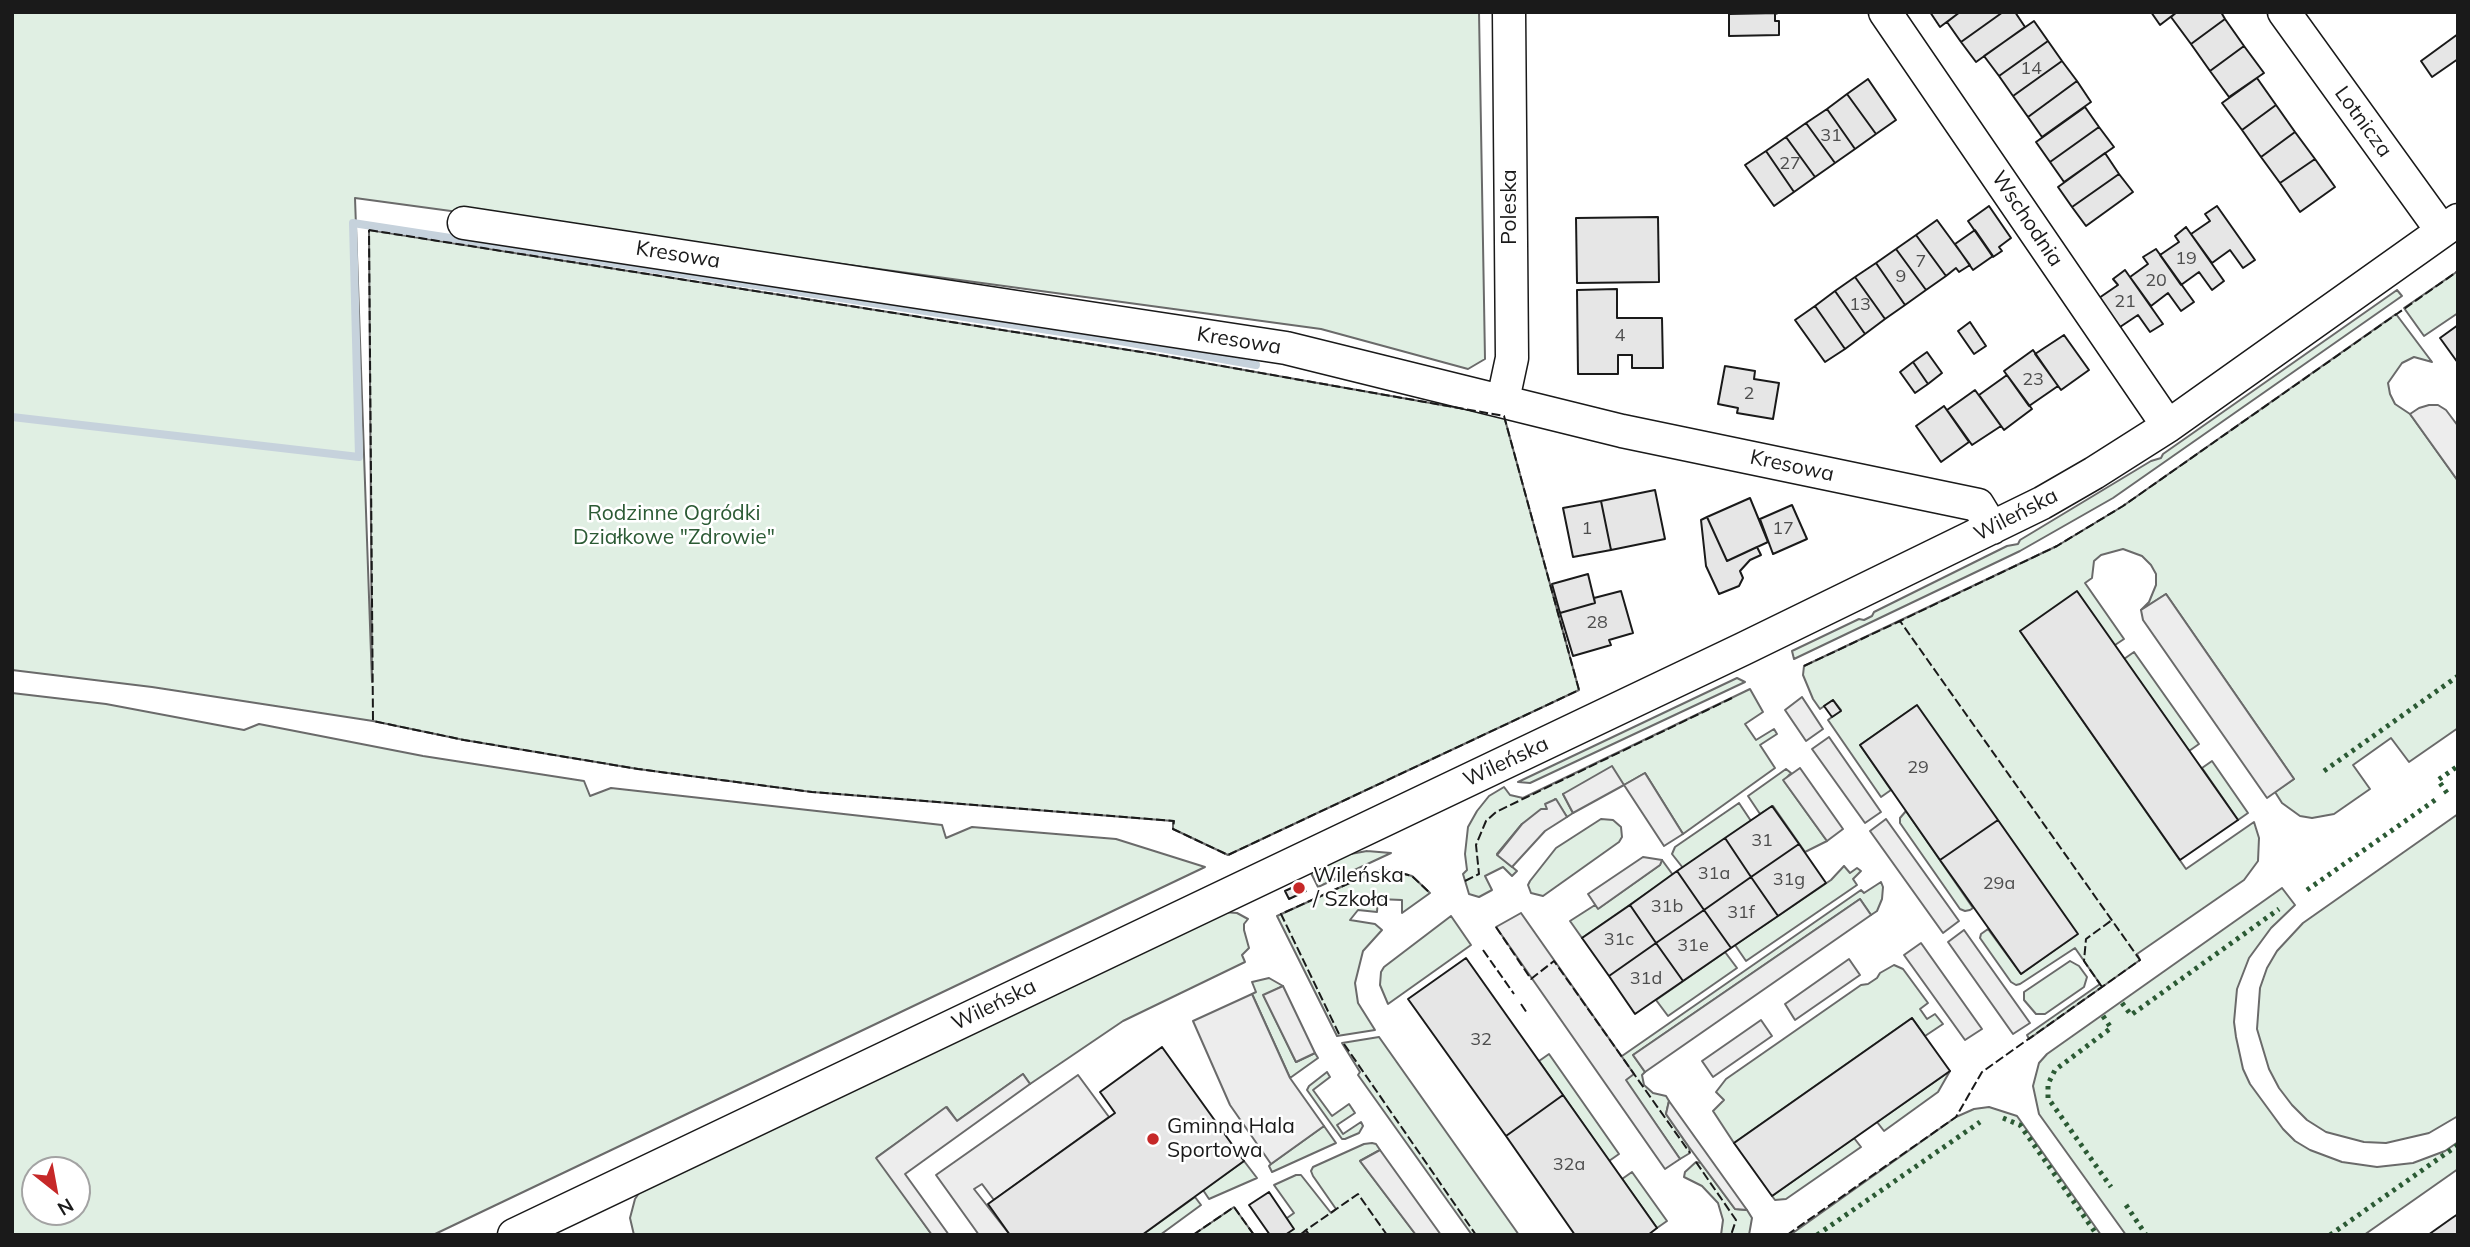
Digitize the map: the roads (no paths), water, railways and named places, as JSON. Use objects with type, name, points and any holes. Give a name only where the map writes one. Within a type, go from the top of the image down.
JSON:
[{"type":"street","name":"Poleska","points":[[1503,400],[1512,358],[1509,12]]},
{"type":"street","name":"Wschodnia","points":[[1885,12],[2168,426]]},
{"type":"street","name":"Lotnicza","points":[[2284,12],[2450,225]]},
{"type":"street","name":"Kresowa","points":[[464,223],[1286,348],[1622,431],[1978,505],[1992,528]]},
{"type":"street","name":"Wileńska","points":[[514,1235],[1992,528],[2083,479],[2168,426],[2450,225]]},
{"type":"waterway","points":[[12,417],[359,457],[353,223],[1120,341],[1256,365]]},
{"type":"place","name":"Wileńska / Szkoła","points":[[1299,888]]},
{"type":"place","name":"Gminna Hala Sportowa","points":[[1153,1139]]},
{"type":"park label","name":"Rodzinne Ogródki Działkowe \"Zdrowie\"","points":[[674,526]]}]
